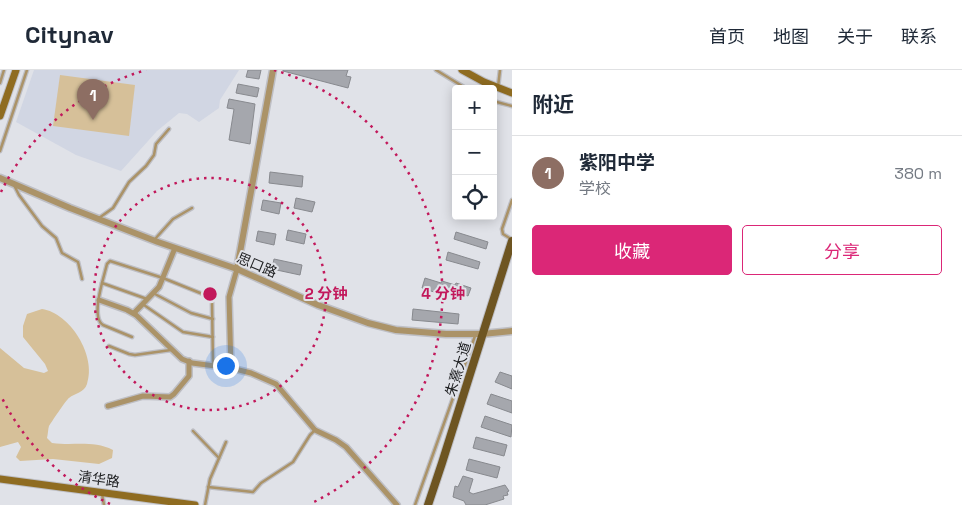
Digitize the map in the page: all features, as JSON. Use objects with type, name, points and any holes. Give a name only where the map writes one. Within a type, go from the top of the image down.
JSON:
[{"type":"main road","points":[[0,116],[16,70]]},
{"type":"main road","points":[[462,70],[512,93]]},
{"type":"main road","name":"朱熹大道","points":[[428,505],[479,334],[512,240]]},
{"type":"main road","name":"清华路","points":[[0,479],[196,505]]},
{"type":"street","points":[[231,368],[229,296],[237,269],[273,70]]},
{"type":"street","name":"思口路","points":[[0,178],[98,219],[237,269],[318,305],[368,323],[396,330],[479,334],[512,331]]},
{"type":"street","points":[[134,314],[159,287],[175,248]]},
{"type":"street","points":[[98,300],[134,314],[182,358],[251,373],[276,384],[315,430],[346,447],[398,505]]},
{"type":"street","points":[[108,406],[143,396],[170,397],[189,376],[189,361]]},
{"type":"lane","points":[[0,83],[4,70]]},
{"type":"lane","points":[[0,150],[27,70]]},
{"type":"lane","points":[[436,70],[460,85]]},
{"type":"lane","points":[[498,88],[500,70]]},
{"type":"lane","points":[[497,102],[512,106]]},
{"type":"lane","points":[[98,219],[113,208],[129,182],[146,166],[154,155],[156,144],[169,130]]},
{"type":"lane","points":[[13,183],[19,195],[42,226],[56,238],[62,253],[78,262],[82,279]]},
{"type":"lane","points":[[512,200],[502,229],[503,234],[512,240]]},
{"type":"lane","points":[[154,240],[173,219],[192,208]]},
{"type":"lane","points":[[132,337],[99,322],[97,317],[102,283],[107,264],[110,262],[163,278],[210,296],[212,301],[214,366]]},
{"type":"lane","points":[[102,283],[147,299]]},
{"type":"lane","points":[[153,293],[191,313],[213,319]]},
{"type":"lane","points":[[142,304],[183,332],[213,338]]},
{"type":"lane","points":[[415,505],[479,334]]},
{"type":"lane","points":[[108,346],[135,355],[173,350]]},
{"type":"lane","points":[[208,486],[253,492],[261,483],[293,462],[315,430]]},
{"type":"lane","points":[[193,431],[219,458]]},
{"type":"lane","points":[[205,505],[208,486],[226,442]]},
{"type":"lane","points":[[102,492],[104,505]]},
{"type":"shaded area","points":[[34,70],[239,70],[220,100],[219,108],[199,122],[187,114],[179,113],[157,131],[121,171],[76,155],[16,122]]},
{"type":"shaded area","points":[[60,75],[135,85],[129,136],[53,126]]},
{"type":"shaded area","points":[[42,309],[62,318],[71,327],[85,349],[89,373],[86,387],[67,400],[49,426],[47,438],[52,443],[91,444],[113,450],[112,458],[99,464],[53,459],[20,461],[16,457],[21,447],[18,442],[0,447],[0,348],[24,368],[44,373],[48,371],[45,364],[23,337],[23,326],[27,314]]},
{"type":"building","points":[[248,70],[261,70],[259,79],[246,77]]},
{"type":"building","points":[[283,70],[348,70],[346,76],[351,77],[348,88]]},
{"type":"building","points":[[238,84],[259,88],[257,97],[236,93]]},
{"type":"building","points":[[229,99],[255,104],[250,144],[229,140],[234,109],[227,108]]},
{"type":"building","points":[[270,172],[303,176],[302,187],[269,183]]},
{"type":"building","points":[[296,198],[315,202],[312,212],[294,208]]},
{"type":"building","points":[[263,200],[281,203],[279,214],[261,210]]},
{"type":"building","points":[[288,230],[306,234],[304,244],[286,240]]},
{"type":"building","points":[[258,231],[276,234],[274,245],[256,241]]},
{"type":"building","points":[[456,232],[488,242],[486,249],[454,239]]},
{"type":"building","points":[[448,252],[480,262],[478,269],[446,260]]},
{"type":"building","points":[[274,259],[302,265],[300,275],[272,269]]},
{"type":"building","points":[[425,278],[441,283],[442,281],[455,285],[456,283],[471,288],[468,296],[455,291],[454,294],[439,289],[437,293],[422,288]]},
{"type":"building","points":[[413,309],[459,314],[458,324],[412,320]]},
{"type":"building","points":[[500,372],[512,376],[512,389],[495,382]]},
{"type":"building","points":[[491,394],[512,401],[512,413],[487,404]]},
{"type":"building","points":[[485,416],[512,425],[511,437],[481,427]]},
{"type":"building","points":[[476,437],[507,445],[504,456],[473,448]]},
{"type":"building","points":[[469,459],[500,467],[497,478],[466,470]]},
{"type":"building","points":[[463,476],[473,479],[469,492],[473,494],[505,485],[509,491],[507,492],[508,495],[503,496],[504,499],[485,505],[466,505],[464,501],[453,497],[455,486],[458,487]]},
{"type":"place","name":"紫阳中学","points":[[93,120]]}]
